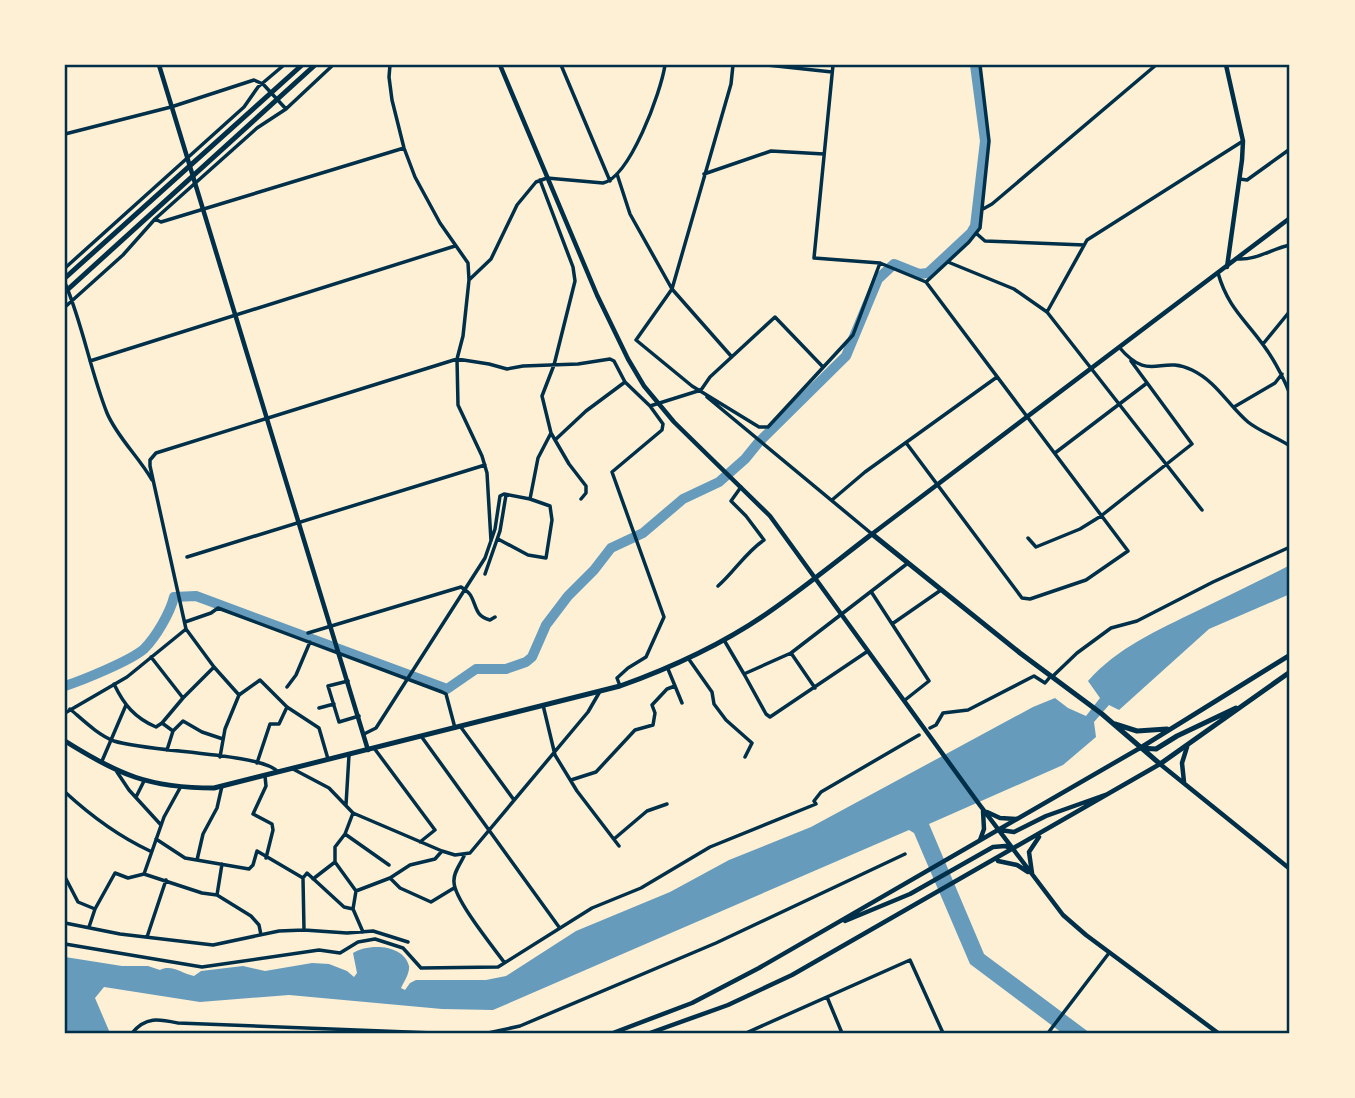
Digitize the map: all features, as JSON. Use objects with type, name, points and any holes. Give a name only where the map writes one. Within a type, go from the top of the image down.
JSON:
[{"type":"main road","points":[[65,281],[302,65]]},
{"type":"main road","points":[[65,292],[316,65]]},
{"type":"main road","points":[[65,741],[117,772],[144,781],[180,788],[222,786],[620,686],[668,668],[724,640],[768,612],[872,534],[1102,714],[1160,764],[1290,672]]},
{"type":"main road","points":[[1140,748],[1290,655]]},
{"type":"main road","points":[[1140,748],[1157,748],[1246,704]]},
{"type":"main road","points":[[1112,723],[1130,730],[1147,732],[1171,728]]},
{"type":"street","points":[[159,65],[364,734],[371,749],[435,830],[420,842]]},
{"type":"street","points":[[65,268],[244,107],[263,84],[284,65]]},
{"type":"street","points":[[65,307],[123,255],[155,219],[257,128],[286,109],[333,65]]},
{"type":"street","points":[[390,65],[393,100],[404,148],[415,177],[455,246],[468,263],[469,280],[463,336],[457,359],[458,408],[485,465],[491,541]]},
{"type":"street","points":[[500,65],[628,359],[644,386],[658,404],[770,516],[983,810],[1063,915],[1109,953],[1218,1033]]},
{"type":"street","points":[[561,65],[610,181]]},
{"type":"street","points":[[469,280],[491,259],[517,205],[540,180],[610,181],[619,174],[659,93],[665,65]]},
{"type":"street","points":[[733,65],[672,289],[636,340],[692,386],[759,427],[768,427],[853,335],[880,263]]},
{"type":"street","points":[[767,65],[832,72]]},
{"type":"street","points":[[832,65],[814,258],[880,263],[926,282],[1128,551],[1086,580],[1030,599],[1022,598],[907,444]]},
{"type":"street","points":[[926,282],[977,234],[983,209],[989,141],[980,65]]},
{"type":"street","points":[[983,209],[1156,65]]},
{"type":"street","points":[[1226,65],[1243,141],[1227,267]]},
{"type":"street","points":[[65,134],[172,107],[254,80],[263,84],[286,109]]},
{"type":"street","points":[[1047,312],[1087,240],[1243,141]]},
{"type":"street","points":[[155,219],[161,222],[202,211],[404,148]]},
{"type":"street","points":[[1240,179],[1248,180],[1290,149]]},
{"type":"street","points":[[704,174],[771,151],[824,154]]},
{"type":"street","points":[[617,174],[630,214],[672,289],[731,356]]},
{"type":"street","points":[[540,180],[575,273],[554,366],[542,396],[551,433],[586,486],[586,492],[581,499]]},
{"type":"street","points":[[701,390],[872,534],[1290,218]]},
{"type":"street","points":[[977,234],[985,241],[1084,245]]},
{"type":"street","points":[[1238,259],[1253,260],[1274,249],[1290,245]]},
{"type":"street","points":[[90,361],[455,246]]},
{"type":"street","points":[[948,262],[1014,289],[1047,312],[1202,510]]},
{"type":"street","points":[[1218,273],[1235,312],[1263,344],[1282,373],[1290,394]]},
{"type":"street","points":[[65,281],[113,425],[155,485]]},
{"type":"street","points":[[1263,344],[1290,311]]},
{"type":"street","points":[[650,406],[701,390],[731,356],[775,317],[823,367]]},
{"type":"street","points":[[1028,538],[1036,547],[1080,529],[1101,516],[1192,444],[1119,347]]},
{"type":"street","points":[[239,695],[186,629],[150,460],[156,453],[457,359],[489,363],[506,369],[610,359],[614,361],[625,382],[650,406],[663,424],[662,429],[612,472],[664,617],[646,657],[617,678],[620,686]]},
{"type":"street","points":[[1131,361],[1142,367],[1169,365],[1194,371],[1220,390],[1249,423],[1290,446]]},
{"type":"street","points":[[1234,407],[1275,383],[1282,373]]},
{"type":"street","points":[[832,500],[865,472],[997,377]]},
{"type":"street","points":[[555,440],[586,411],[625,382]]},
{"type":"street","points":[[1055,453],[1147,383]]},
{"type":"street","points":[[530,499],[536,465],[551,433]]},
{"type":"street","points":[[187,558],[485,465]]},
{"type":"street","points":[[718,586],[730,576],[748,551],[764,540],[746,516],[731,502],[741,487]]},
{"type":"street","points":[[485,574],[498,540],[506,495]]},
{"type":"street","points":[[364,734],[376,728],[485,558],[495,529],[500,496],[530,499],[550,506],[552,520],[546,558],[528,555],[498,540]]},
{"type":"street","points":[[930,728],[936,725],[943,713],[968,710],[1034,676],[1045,683],[1077,653],[1093,643],[1098,635],[1111,628],[1137,621],[1213,582],[1290,548]]},
{"type":"street","points":[[744,674],[791,653],[908,563]]},
{"type":"street","points":[[308,633],[461,587],[471,596],[481,617],[489,620],[495,617]]},
{"type":"street","points":[[892,624],[941,590]]},
{"type":"street","points":[[872,593],[929,681],[905,701]]},
{"type":"street","points":[[185,622],[218,608],[339,650],[446,694],[458,727],[514,800]]},
{"type":"street","points":[[65,713],[114,684],[186,629]]},
{"type":"street","points":[[724,640],[770,717],[869,650]]},
{"type":"street","points":[[287,687],[296,675],[310,642]]},
{"type":"street","points":[[791,653],[815,688]]},
{"type":"street","points":[[151,657],[183,698]]},
{"type":"street","points":[[688,658],[712,692],[714,704],[726,720],[752,743],[745,757]]},
{"type":"street","points":[[114,684],[126,705],[141,720],[156,727],[214,667]]},
{"type":"street","points":[[668,668],[682,703]]},
{"type":"street","points":[[220,757],[225,729],[239,695],[262,680],[287,707],[320,728],[328,760]]},
{"type":"street","points":[[349,680],[328,686],[339,722],[359,716]]},
{"type":"street","points":[[571,780],[596,772],[635,730],[653,725],[655,713],[652,705],[667,689],[675,686]]},
{"type":"street","points":[[293,769],[322,783],[353,813],[442,851],[464,855],[470,853],[588,712],[600,691]]},
{"type":"street","points":[[319,708],[334,704]]},
{"type":"street","points":[[101,763],[126,705]]},
{"type":"street","points":[[542,705],[555,751],[571,780],[619,846]]},
{"type":"street","points":[[257,763],[270,724],[278,724],[287,707]]},
{"type":"street","points":[[70,709],[112,740],[257,763],[272,766],[279,773]]},
{"type":"street","points":[[167,750],[173,731],[183,721],[202,732],[223,739]]},
{"type":"street","points":[[162,723],[173,731]]},
{"type":"street","points":[[65,944],[202,967],[319,950],[340,953],[358,943],[375,939],[403,948],[421,968],[491,969],[592,908],[641,888],[709,847],[816,804],[814,801],[821,792],[919,735]]},
{"type":"street","points":[[421,736],[559,928]]},
{"type":"street","points":[[1184,782],[1182,763],[1187,747]]},
{"type":"street","points":[[613,1033],[709,995],[1140,748]]},
{"type":"street","points":[[346,806],[349,755]]},
{"type":"street","points":[[650,1033],[715,1011],[828,956],[1160,764],[1290,869]]},
{"type":"street","points":[[117,772],[161,825]]},
{"type":"street","points":[[265,776],[267,786],[253,814],[271,824],[273,830],[266,858]]},
{"type":"street","points":[[136,797],[144,781]]},
{"type":"street","points":[[197,860],[203,834],[217,808],[222,786]]},
{"type":"street","points":[[144,874],[150,851],[180,788]]},
{"type":"street","points":[[65,792],[96,819],[134,844],[150,851]]},
{"type":"street","points":[[998,830],[1014,832],[1046,816],[1113,793]]},
{"type":"street","points":[[614,839],[647,811],[667,804]]},
{"type":"street","points":[[983,810],[1000,818],[1017,819]]},
{"type":"street","points":[[980,840],[984,829],[983,810]]},
{"type":"street","points":[[353,813],[345,834],[335,847],[335,862],[356,891],[353,909],[367,941]]},
{"type":"street","points":[[345,834],[389,865]]},
{"type":"street","points":[[1032,874],[1030,852],[1042,834]]},
{"type":"street","points":[[156,839],[185,858],[249,869],[257,851],[303,878]]},
{"type":"street","points":[[832,926],[910,894],[993,848],[1005,846],[1014,850]]},
{"type":"street","points":[[356,891],[390,878],[410,864],[435,859],[442,851]]},
{"type":"street","points":[[490,1033],[520,1026],[716,943],[905,854]]},
{"type":"street","points":[[464,855],[454,874],[454,888],[474,922],[504,962]]},
{"type":"street","points":[[995,861],[1006,861],[1032,874]]},
{"type":"street","points":[[313,879],[335,862]]},
{"type":"street","points":[[217,895],[222,864]]},
{"type":"street","points":[[89,927],[95,909],[115,873],[128,878],[144,874],[202,893],[217,895],[251,916],[259,925],[261,936]]},
{"type":"street","points":[[304,930],[303,878],[307,873],[344,906],[353,909]]},
{"type":"street","points":[[65,877],[78,902],[95,909]]},
{"type":"street","points":[[390,878],[400,888],[430,902],[454,888]]},
{"type":"street","points":[[147,937],[166,880]]},
{"type":"street","points":[[65,923],[213,945],[279,931],[304,930],[347,933],[373,931],[408,942]]},
{"type":"street","points":[[1050,1031],[1109,953]]},
{"type":"street","points":[[746,1033],[910,960],[943,1033]]},
{"type":"street","points":[[827,997],[842,1033]]},
{"type":"street","points":[[132,1033],[146,1021],[156,1019],[191,1024],[435,1033]]},
{"type":"water","points":[[1290,565],[1290,594],[1209,629],[1119,710],[1109,705],[1094,722],[1096,737],[1063,765],[929,824],[984,954],[1090,1033],[1062,1033],[970,964],[914,833],[909,830],[493,1010],[442,1009],[289,995],[200,1002],[104,987],[95,998],[110,1033],[65,1033],[65,957],[122,966],[173,969],[194,976],[201,971],[243,966],[265,971],[312,963],[329,964],[354,977],[357,973],[353,953],[376,947],[393,950],[406,959],[409,969],[401,988],[405,990],[416,980],[486,980],[506,976],[576,931],[670,892],[729,860],[811,827],[1033,707],[1055,698],[1068,708],[1086,716],[1100,698],[1088,681],[1125,649]]},
{"type":"waterway","points":[[65,686],[118,664],[144,649],[162,624],[174,597],[196,596],[447,689],[476,669],[506,669],[526,662],[532,657],[546,625],[611,548],[643,533],[683,499],[719,482],[846,356],[878,279],[894,264],[919,274],[928,273],[971,233],[975,226],[985,141],[975,65]]}]
